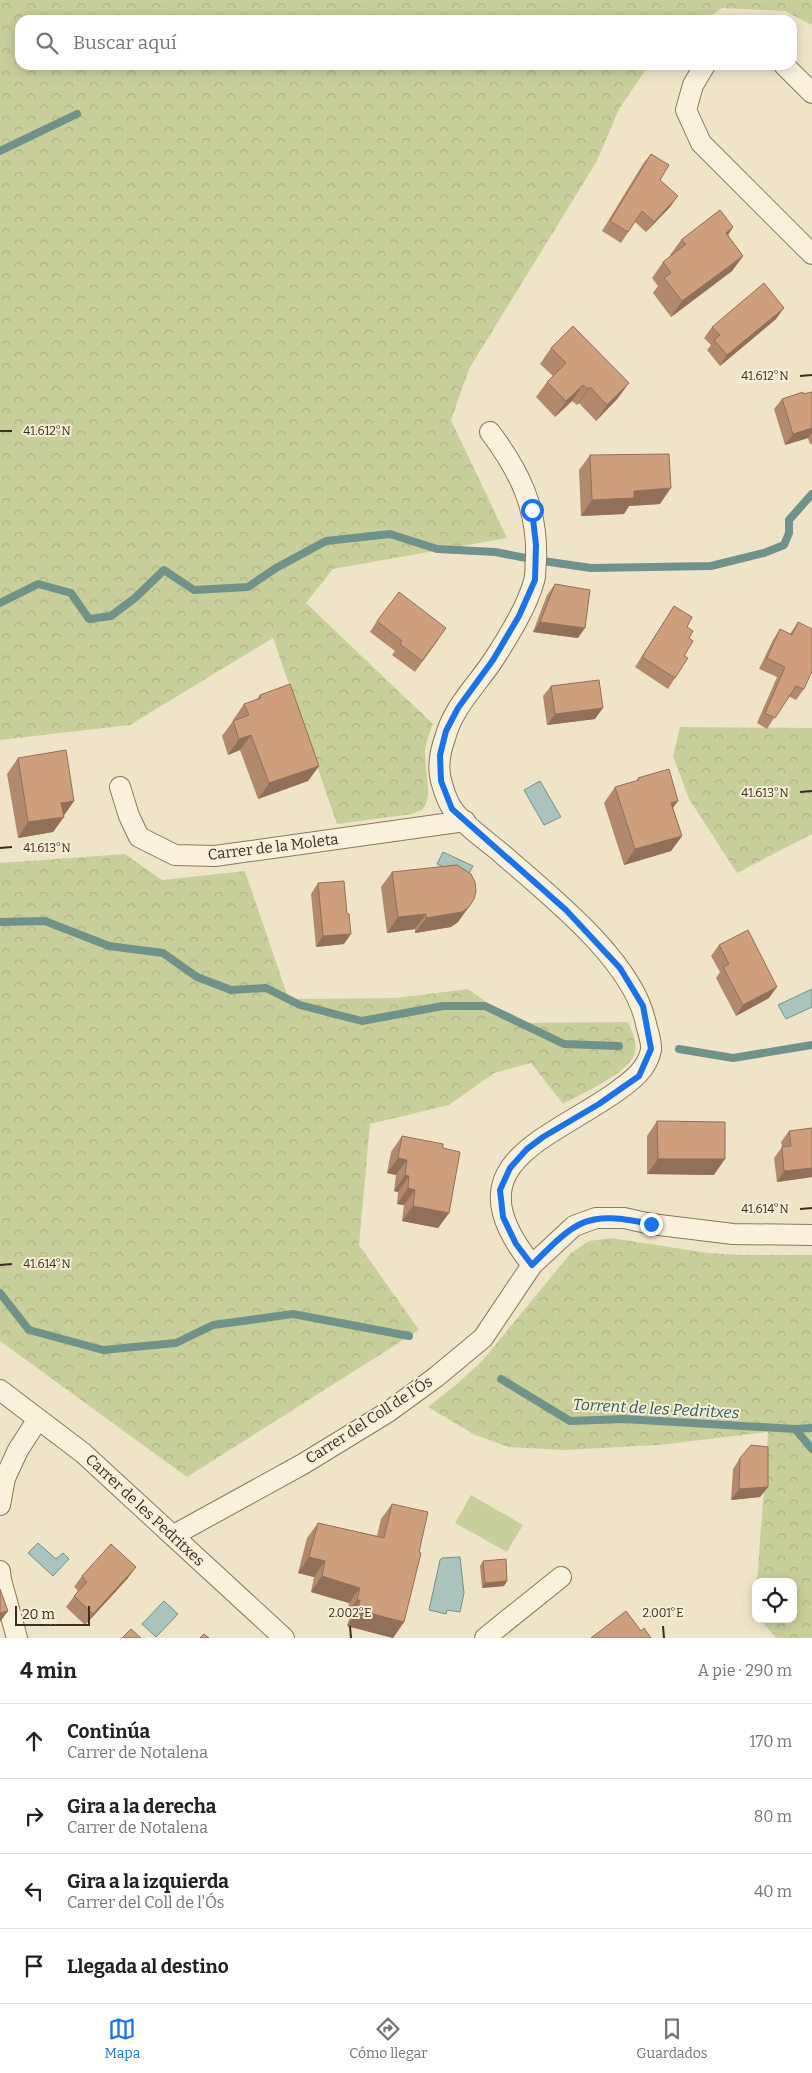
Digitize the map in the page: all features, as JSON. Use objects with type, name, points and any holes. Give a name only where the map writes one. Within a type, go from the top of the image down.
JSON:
[{"type":"street","points":[[702,70],[693,86],[686,110],[701,143],[812,254]]},
{"type":"street","points":[[789,70],[812,93]]},
{"type":"street","points":[[490,432],[507,455],[521,480],[532,510],[536,545],[535,580],[519,616],[493,660],[458,708],[446,731],[440,755],[441,781],[452,809],[566,910],[620,968],[643,1006],[651,1049],[639,1076],[599,1104],[543,1137],[527,1149],[510,1168],[500,1190],[503,1217],[516,1244],[532,1265]]},
{"type":"street","name":"Carrer de la Moleta","points":[[120,787],[129,816],[139,837],[175,855],[215,856],[465,821]]},
{"type":"street","name":"Carrer del Coll de l'Ós","points":[[174,1535],[303,1464],[388,1412],[436,1377],[483,1338],[532,1265],[574,1226],[596,1218],[624,1218],[651,1224],[733,1234],[812,1235]]},
{"type":"street","name":"Carrer de les Pedritxes","points":[[0,1390],[83,1453],[284,1638]]},
{"type":"street","points":[[0,1505],[5,1478],[18,1450],[38,1420]]},
{"type":"street","points":[[0,1571],[17,1638]]},
{"type":"street","points":[[485,1638],[561,1577]]},
{"type":"green space","points":[[0,0],[812,0],[812,25],[797,17],[797,15],[785,11],[722,8],[712,15],[15,15],[15,70],[646,70],[619,109],[597,161],[469,369],[451,420],[507,538],[333,569],[306,603],[433,724],[425,751],[428,791],[426,805],[422,810],[412,814],[337,824],[273,638],[130,725],[0,740]]},
{"type":"green space","points":[[680,727],[812,728],[812,834],[737,873],[689,799],[673,756]]},
{"type":"green space","points":[[125,854],[162,880],[245,871],[289,1000],[297,1002],[296,999],[396,998],[468,989],[516,1023],[628,1022],[635,1044],[632,1060],[625,1067],[604,1082],[563,1104],[531,1063],[494,1073],[449,1105],[370,1124],[359,1245],[419,1330],[187,1477],[0,1341],[0,863]]},
{"type":"green space","points":[[611,1238],[708,1253],[812,1255],[812,1638],[776,1638],[763,1623],[797,1623],[797,1578],[757,1578],[768,1432],[659,1445],[564,1450],[508,1447],[475,1435],[428,1407],[482,1361],[570,1254],[589,1241]]},
{"type":"green space","points":[[471,1495],[523,1525],[507,1552],[455,1523]]},
{"type":"water","points":[[540,781],[561,817],[544,825],[524,790]]},
{"type":"water","points":[[443,852],[473,866],[467,877],[437,864]]},
{"type":"water","points":[[812,989],[812,1007],[786,1019],[778,1005]]},
{"type":"water","points":[[38,1543],[56,1559],[63,1553],[69,1559],[53,1576],[28,1553]]},
{"type":"water","points":[[460,1557],[464,1593],[460,1612],[447,1610],[446,1614],[429,1610],[440,1560],[442,1558]]},
{"type":"water","points":[[164,1601],[178,1614],[156,1637],[142,1624]]},
{"type":"building","points":[[651,154],[669,165],[660,180],[678,196],[654,222],[642,211],[628,232],[610,221]]},
{"type":"building","points":[[720,210],[733,227],[726,233],[743,256],[682,301],[664,278],[671,273],[663,262],[686,244],[681,240]]},
{"type":"building","points":[[764,283],[784,308],[727,355],[714,340],[720,335],[712,327]]},
{"type":"building","points":[[573,326],[629,383],[607,405],[590,387],[588,389],[583,385],[566,401],[547,382],[566,363],[551,348]]},
{"type":"building","points":[[803,392],[803,394],[812,392],[812,428],[793,434],[782,399]]},
{"type":"building","points":[[669,454],[671,488],[634,491],[634,498],[592,500],[590,455]]},
{"type":"building","points":[[555,584],[590,590],[585,628],[540,622]]},
{"type":"building","points":[[399,592],[446,628],[422,661],[400,644],[402,641],[377,621]]},
{"type":"building","points":[[674,606],[692,617],[687,627],[693,631],[689,638],[693,641],[684,656],[688,658],[675,678],[642,657]]},
{"type":"building","points":[[798,622],[812,629],[812,671],[804,689],[796,686],[775,718],[765,713],[785,667],[767,658],[780,629],[792,635]]},
{"type":"building","points":[[599,680],[603,708],[555,714],[551,686]]},
{"type":"building","points":[[290,684],[319,766],[269,783],[251,735],[239,739],[233,721],[249,715],[244,704],[261,698],[260,695]]},
{"type":"building","points":[[66,750],[74,801],[61,803],[64,817],[28,822],[18,758]]},
{"type":"building","points":[[669,769],[678,801],[671,803],[682,836],[635,849],[615,787]]},
{"type":"building","points":[[457,865],[471,874],[475,882],[476,891],[469,907],[462,912],[426,918],[426,914],[398,917],[392,872]]},
{"type":"building","points":[[344,881],[351,934],[323,936],[318,883]]},
{"type":"building","points":[[748,930],[777,987],[743,1005],[723,967],[729,964],[719,945]]},
{"type":"building","points":[[657,1121],[725,1122],[725,1159],[658,1159]]},
{"type":"building","points":[[812,1128],[812,1168],[784,1171],[782,1147],[791,1146],[789,1131]]},
{"type":"building","points":[[402,1136],[443,1144],[443,1148],[460,1152],[449,1213],[413,1206],[415,1190],[408,1188],[409,1176],[405,1175],[407,1160],[398,1158]]},
{"type":"building","points":[[751,1445],[768,1447],[768,1487],[739,1489],[740,1458]]},
{"type":"building","points":[[392,1504],[428,1512],[419,1552],[421,1553],[404,1622],[358,1610],[360,1600],[357,1600],[360,1588],[322,1576],[325,1561],[309,1557],[318,1523],[384,1538]]},
{"type":"building","points":[[111,1544],[136,1567],[93,1614],[74,1596],[87,1582],[82,1576]]},
{"type":"building","points":[[506,1559],[507,1581],[485,1583],[483,1561]]},
{"type":"building","points":[[0,1589],[8,1611],[0,1613]]},
{"type":"building","points":[[626,1611],[641,1631],[644,1628],[651,1638],[591,1638]]},
{"type":"building","points":[[131,1629],[141,1638],[122,1638]]},
{"type":"building","points":[[204,1634],[209,1638],[200,1638]]},
{"type":"waterway","points":[[0,151],[77,114]]},
{"type":"waterway","points":[[0,603],[38,584],[71,593],[89,619],[111,616],[135,598],[164,570],[194,590],[248,587],[276,568],[326,541],[390,534],[437,549],[495,552],[591,568],[711,566],[764,553],[784,545],[789,533],[789,520],[812,494]]},
{"type":"waterway","points":[[0,922],[45,921],[109,946],[163,953],[197,977],[231,990],[266,988],[300,1005],[362,1021],[443,1006],[485,1006],[564,1044],[619,1046]]},
{"type":"waterway","points":[[679,1049],[733,1058],[812,1045]]},
{"type":"waterway","name":"Torrent de les Pedritxes","points":[[0,1293],[29,1330],[103,1350],[176,1343],[213,1325],[293,1314],[409,1336]]},
{"type":"waterway","name":"Torrent de les Pedritxes","points":[[501,1379],[570,1421],[624,1419],[795,1429],[812,1449]]},
{"type":"waterway","points":[[795,1429],[812,1428]]},
{"type":"route","points":[[532,510],[536,545],[535,580],[519,616],[493,660],[458,708],[446,731],[440,755],[441,781],[452,809],[566,910],[620,968],[643,1006],[651,1049],[639,1076],[599,1104],[543,1137],[527,1149],[510,1168],[500,1190],[503,1217],[516,1244],[532,1265],[574,1226],[596,1218],[624,1218],[651,1224]]}]
